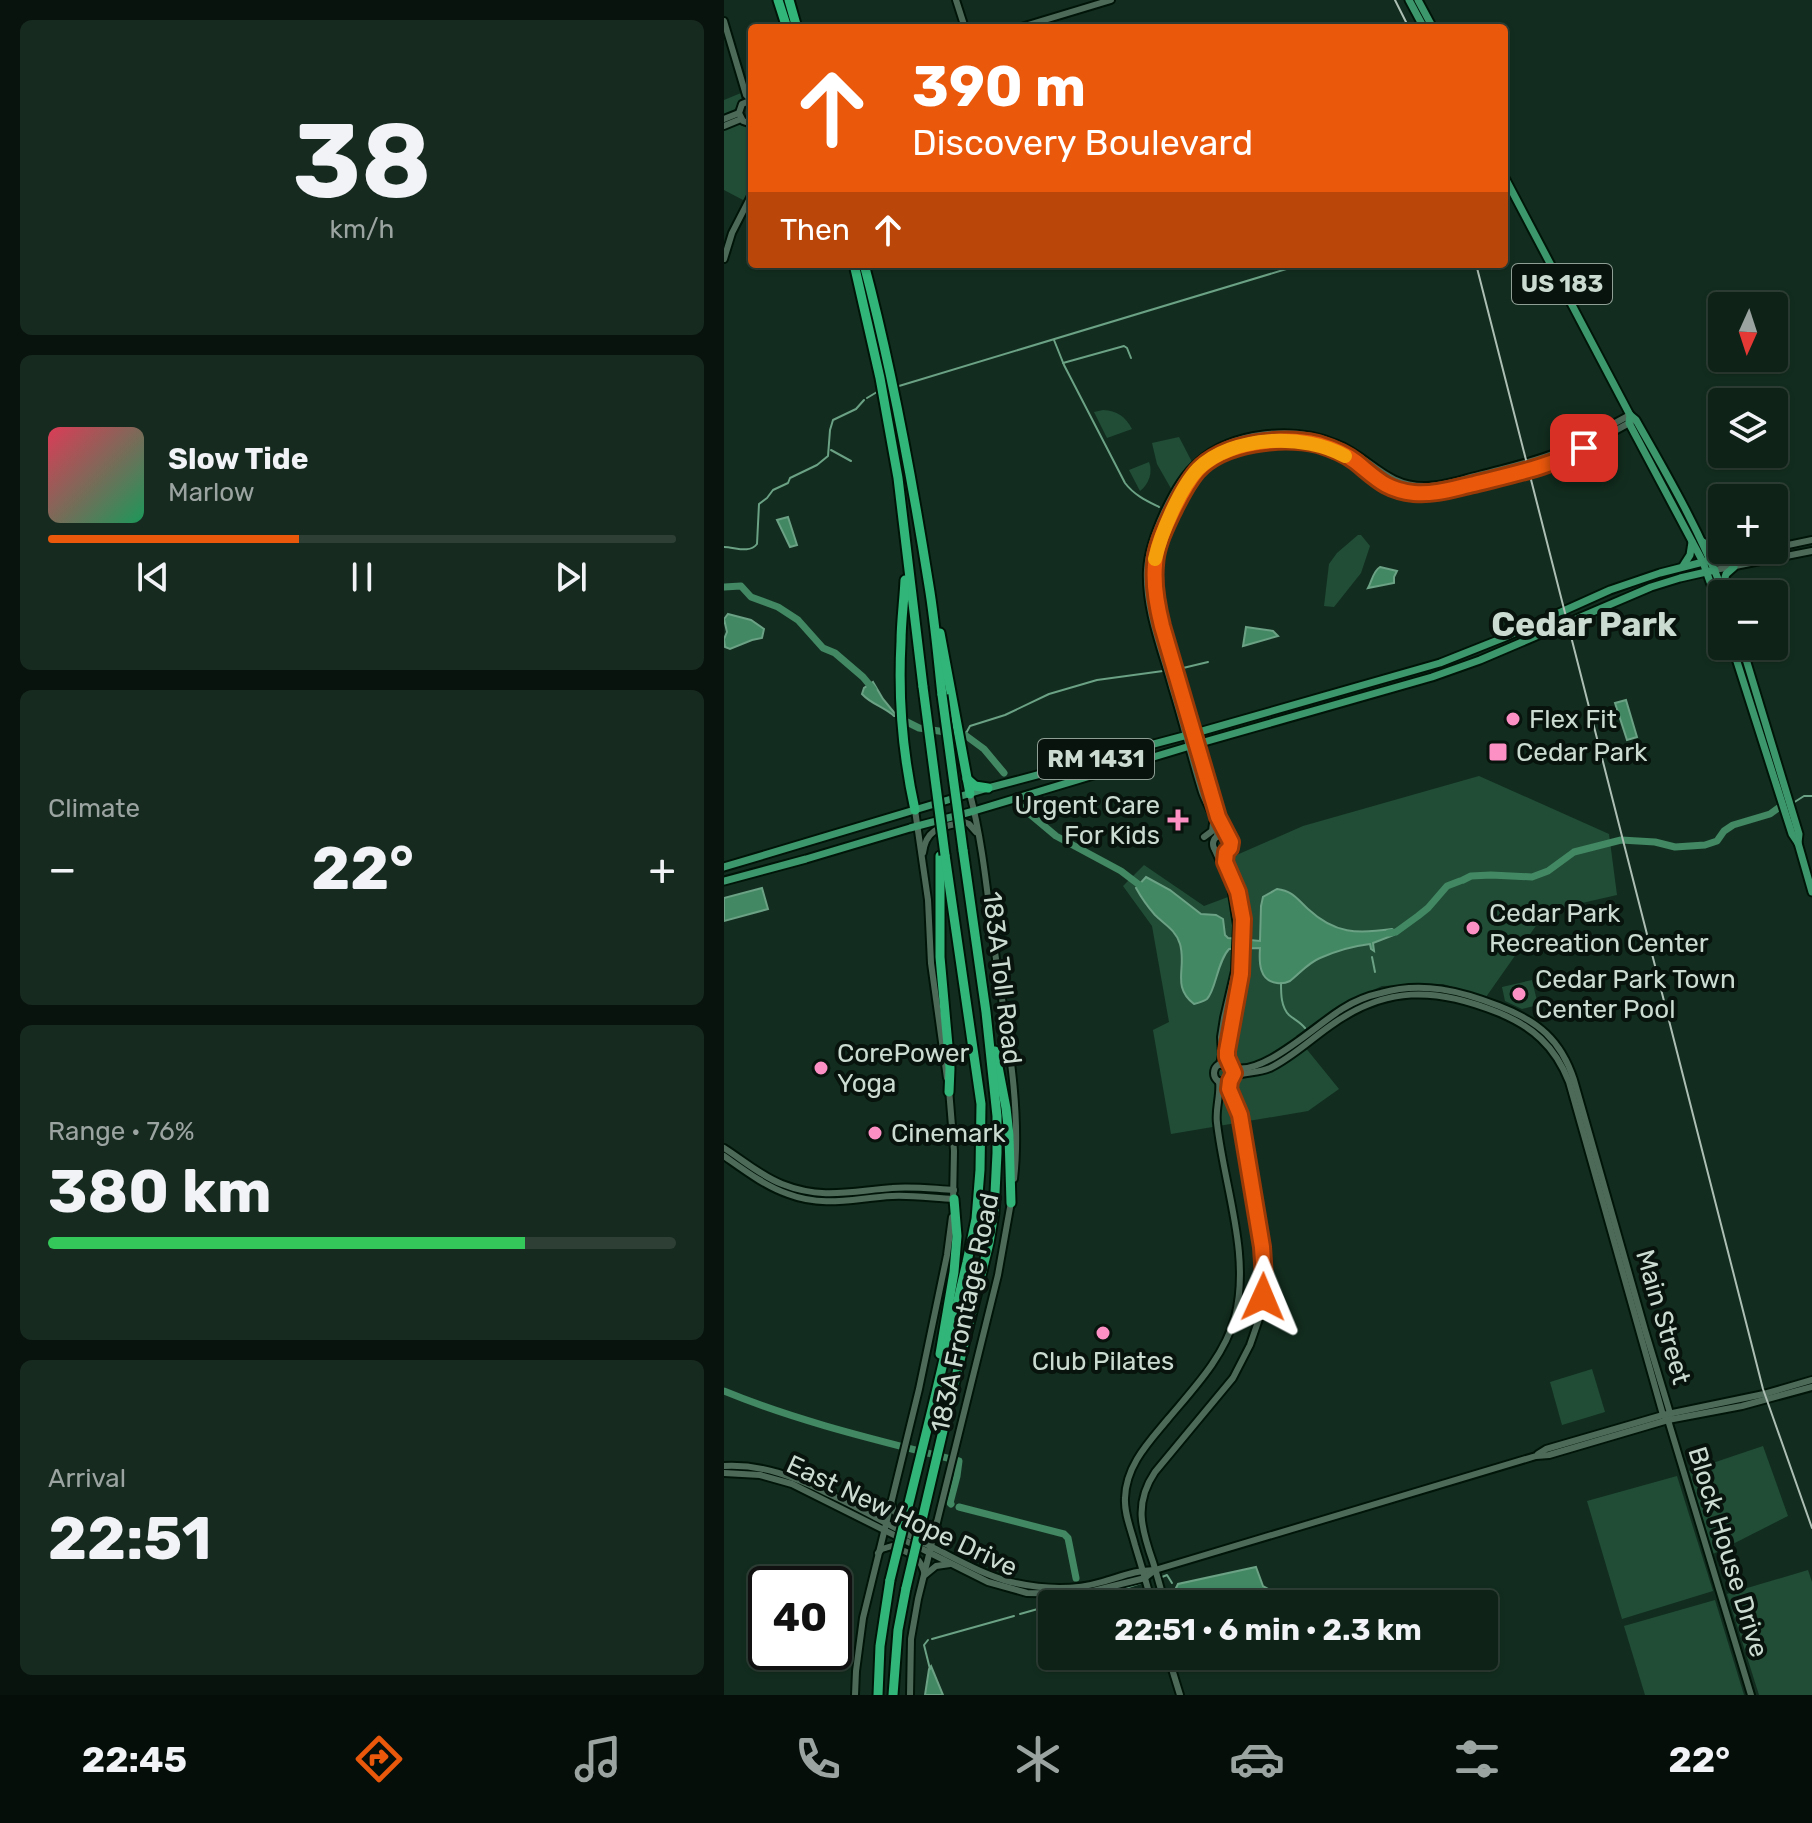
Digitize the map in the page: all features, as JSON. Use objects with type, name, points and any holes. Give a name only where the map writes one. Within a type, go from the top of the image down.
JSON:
[{"type":"highway","points":[[778,0],[786,24]]},
{"type":"highway","points":[[789,0],[796,24]]},
{"type":"highway","name":"183A Toll Road","points":[[856,268],[867,296],[896,401],[929,588],[997,1116],[994,1213],[989,1243],[906,1588],[898,1630],[893,1695]]},
{"type":"highway","name":"183A Toll Road","points":[[864,268],[898,478],[942,855],[981,1104],[976,1219],[890,1580],[880,1646],[878,1695]]},
{"type":"highway","points":[[906,561],[901,689],[906,765],[915,810]]},
{"type":"highway","points":[[929,588],[970,794]]},
{"type":"highway","points":[[967,779],[975,786],[988,788]]},
{"type":"highway","points":[[942,855],[940,957],[950,1068],[949,1092]]},
{"type":"highway","points":[[986,1012],[1006,1108],[1011,1203]]},
{"type":"highway","points":[[935,1397],[954,1272],[957,1236],[954,1194]]},
{"type":"main road","points":[[1409,0],[1422,24]]},
{"type":"main road","points":[[1418,0],[1431,24]]},
{"type":"main road","name":"US 183","points":[[1508,184],[1715,580]]},
{"type":"main road","points":[[1682,567],[1696,540],[1708,548]]},
{"type":"main road","name":"RM 1431","points":[[724,867],[988,788],[1190,735],[1440,663],[1610,590],[1707,561]]},
{"type":"main road","points":[[1724,580],[1734,567]]},
{"type":"main road","name":"RM 1431","points":[[724,881],[1443,673],[1480,660],[1618,599],[1711,571]]},
{"type":"main road","points":[[1680,578],[1702,580],[1708,584]]},
{"type":"main road","points":[[1736,660],[1812,892]]},
{"type":"main road","points":[[1746,660],[1799,834],[1798,843]]},
{"type":"street","points":[[956,0],[964,24]]},
{"type":"street","points":[[1031,24],[1111,0]]},
{"type":"street","points":[[724,21],[748,99],[741,107],[740,116],[748,123]]},
{"type":"street","points":[[724,119],[740,116]]},
{"type":"street","points":[[724,126],[740,116]]},
{"type":"street","points":[[724,259],[732,233],[748,202]]},
{"type":"street","points":[[1161,1590],[1141,1521],[1145,1488],[1233,1378],[1255,1332],[1264,1278],[1262,1247],[1240,1115],[1230,1091],[1232,1078],[1227,1051],[1240,982],[1238,892],[1225,862],[1226,852],[1231,846],[1218,817],[1155,628],[1147,571],[1151,547],[1161,520],[1185,476],[1197,462],[1220,448],[1244,439],[1276,434],[1310,435],[1337,443],[1397,481],[1416,486],[1436,485],[1549,456],[1631,419]]},
{"type":"street","points":[[1788,545],[1812,540]]},
{"type":"street","name":"RM 1431","points":[[1711,571],[1812,551]]},
{"type":"street","points":[[1193,745],[1214,827],[1204,837]]},
{"type":"street","name":"183A Frontage Road","points":[[910,1695],[911,1639],[918,1599],[998,1275],[1016,1154],[1013,1083],[970,794]]},
{"type":"street","name":"183A Frontage Road","points":[[855,1695],[863,1618],[909,1430],[947,1255],[954,1194],[949,1092],[931,963],[928,900],[915,810]]},
{"type":"street","points":[[1210,812],[1217,826],[1217,837]]},
{"type":"street","points":[[923,860],[924,844],[931,831],[964,822],[973,827],[978,835]]},
{"type":"street","points":[[1228,838],[1222,835],[1213,842],[1231,887],[1240,925]]},
{"type":"street","points":[[1215,850],[1226,852]]},
{"type":"street","points":[[1148,1590],[1125,1508],[1131,1469],[1143,1449],[1214,1361],[1230,1332],[1238,1301],[1241,1275],[1239,1252],[1216,1120],[1219,1081],[1215,1073],[1220,1065],[1224,1018],[1239,961]]},
{"type":"street","name":"Main Street","points":[[1231,1066],[1247,1070],[1265,1063],[1358,1007],[1384,995],[1442,992],[1478,997],[1527,1018],[1548,1034],[1564,1054],[1577,1090],[1667,1416]]},
{"type":"street","name":"Main Street","points":[[1232,1078],[1274,1067],[1320,1029]]},
{"type":"street","points":[[1220,1065],[1225,1063],[1231,1066]]},
{"type":"street","points":[[1219,1081],[1232,1078]]},
{"type":"street","points":[[724,1148],[771,1187],[812,1201],[954,1194]]},
{"type":"street","points":[[724,1156],[745,1167]]},
{"type":"street","name":"East New Hope Drive","points":[[1536,1456],[1546,1449],[1812,1380]]},
{"type":"street","name":"East New Hope Drive","points":[[932,1550],[951,1564],[988,1582],[1027,1593],[1081,1594],[1536,1456],[1549,1455],[1667,1416],[1742,1406],[1812,1387]]},
{"type":"street","name":"Block House Drive","points":[[1667,1416],[1751,1695]]},
{"type":"street","name":"East New Hope Drive","points":[[724,1466],[799,1480],[865,1511],[885,1526]]},
{"type":"street","name":"East New Hope Drive","points":[[724,1473],[760,1472],[792,1484],[932,1550],[1007,1581],[1047,1588],[1083,1587],[1144,1574]]},
{"type":"street","points":[[865,1511],[878,1511],[891,1502],[897,1516],[923,1530],[931,1528],[939,1519]]},
{"type":"street","points":[[878,1553],[892,1546],[916,1557],[921,1560],[925,1575],[938,1565],[951,1564]]},
{"type":"street","points":[[1172,1670],[1180,1695]]},
{"type":"shaded area","points":[[741,93],[737,108],[724,117],[724,100]]},
{"type":"shaded area","points":[[740,122],[748,125],[748,195],[745,201],[724,190],[724,128]]},
{"type":"shaded area","points":[[1103,410],[1120,415],[1132,429],[1107,438],[1094,412]]},
{"type":"shaded area","points":[[1179,437],[1192,462],[1173,492],[1157,464],[1152,443]]},
{"type":"shaded area","points":[[1149,462],[1149,478],[1140,491],[1129,470]]},
{"type":"shaded area","points":[[788,517],[797,545],[790,547],[777,520]]},
{"type":"shaded area","points":[[1358,535],[1370,546],[1361,573],[1334,607],[1324,606],[1329,564]]},
{"type":"shaded area","points":[[1380,567],[1397,571],[1394,583],[1368,588],[1374,574]]},
{"type":"shaded area","points":[[728,614],[751,620],[764,629],[762,638],[730,649],[725,647],[727,632],[724,619]]},
{"type":"shaded area","points":[[1246,627],[1273,631],[1278,636],[1243,646]]},
{"type":"shaded area","points":[[873,682],[897,716],[862,694],[864,688]]},
{"type":"shaded area","points":[[1626,700],[1637,737],[1627,740],[1615,703]]},
{"type":"shaded area","points":[[1479,776],[1609,834],[1617,895],[1560,908],[1540,920],[1486,997],[1443,984],[1382,986],[1333,1009],[1296,1036],[1339,1089],[1308,1111],[1171,1134],[1153,1030],[1169,1022],[1152,926],[1123,886],[1144,865],[1204,906],[1228,897],[1232,857],[1303,826]]},
{"type":"shaded area","points":[[1146,877],[1170,890],[1201,914],[1223,919],[1228,938],[1260,941],[1263,897],[1277,889],[1291,894],[1318,917],[1337,928],[1368,932],[1392,929],[1396,932],[1373,943],[1374,951],[1370,944],[1332,953],[1308,965],[1290,981],[1282,983],[1271,981],[1263,975],[1260,948],[1229,949],[1210,995],[1194,1004],[1181,983],[1182,953],[1178,939],[1152,912],[1136,888]]},
{"type":"shaded area","points":[[762,888],[768,909],[724,921],[724,898]]},
{"type":"shaded area","name":"Cedar Park Town Center Pool","points":[[1532,980],[1538,1005],[1522,1009],[1505,1001],[1502,987]]},
{"type":"shaded area","points":[[1592,1369],[1605,1412],[1562,1425],[1550,1382]]},
{"type":"shaded area","points":[[1763,1446],[1788,1516],[1713,1554],[1689,1471]]},
{"type":"shaded area","points":[[1677,1476],[1713,1591],[1622,1619],[1587,1501]]},
{"type":"shaded area","points":[[1256,1567],[1263,1586],[1270,1590],[1175,1590],[1178,1584]]},
{"type":"shaded area","points":[[1808,1570],[1812,1582],[1812,1695],[1759,1695],[1727,1594]]},
{"type":"shaded area","points":[[1715,1600],[1744,1695],[1645,1695],[1624,1626]]},
{"type":"shaded area","points":[[931,1666],[943,1695],[925,1695]]},
{"type":"waterway","points":[[899,386],[1290,268]]},
{"type":"waterway","points":[[1054,340],[1125,483],[1159,507]]},
{"type":"waterway","points":[[1063,363],[1124,346],[1131,358]]},
{"type":"waterway","points":[[867,398],[877,392]]},
{"type":"waterway","points":[[724,547],[746,549],[757,544],[759,504],[773,490],[788,483],[790,478],[828,456],[833,420],[856,409],[864,400]]},
{"type":"waterway","points":[[831,450],[851,461]]},
{"type":"waterway","points":[[724,587],[741,586],[751,597],[778,607],[798,620],[823,648],[835,653],[873,689]]},
{"type":"waterway","points":[[1183,668],[1208,662]]},
{"type":"waterway","points":[[965,735],[970,726],[1005,715],[1049,694],[1097,680],[1163,671]]},
{"type":"waterway","points":[[901,719],[919,728],[965,735],[984,749],[1004,773]]},
{"type":"waterway","points":[[1793,803],[1804,796],[1812,796]]},
{"type":"waterway","points":[[1019,805],[1056,836],[1121,871],[1146,890]]},
{"type":"waterway","points":[[1463,880],[1471,876],[1491,875],[1532,877],[1548,871],[1574,852],[1621,840],[1675,847],[1705,845],[1717,841],[1733,825],[1770,814],[1781,806]]},
{"type":"waterway","points":[[1389,933],[1396,932],[1428,908],[1447,886],[1460,881]]},
{"type":"waterway","points":[[1372,957],[1375,972]]},
{"type":"waterway","points":[[1281,983],[1284,1008],[1305,1028]]},
{"type":"waterway","points":[[724,1391],[811,1421],[959,1461],[951,1504]]},
{"type":"waterway","points":[[959,1507],[1064,1534],[1068,1538],[1076,1578]]},
{"type":"waterway","points":[[1162,1577],[1167,1575],[1172,1583]]},
{"type":"waterway","points":[[1119,1590],[1141,1583]]},
{"type":"waterway","points":[[1020,1614],[1038,1609]]},
{"type":"waterway","points":[[932,1639],[1014,1616]]},
{"type":"waterway","points":[[928,1640],[924,1645],[930,1669]]},
{"type":"railway","points":[[1395,0],[1407,24]]},
{"type":"railway","points":[[1477,268],[1763,1389],[1812,1528]]},
{"type":"slow traffic","points":[[1155,559],[1161,536],[1179,498],[1199,469],[1217,457],[1241,447],[1270,441],[1319,445],[1345,456]]},
{"type":"place","name":"Flex Fit","points":[[1513,719]]},
{"type":"place","name":"Cedar Park","points":[[1498,752]]},
{"type":"place","name":"Urgent Care For Kids","points":[[1178,820]]},
{"type":"place","name":"Cedar Park Recreation Center","points":[[1473,928]]},
{"type":"place","name":"Cedar Park Town Center Pool","points":[[1519,994]]},
{"type":"place","name":"CorePower Yoga","points":[[821,1068]]},
{"type":"place","name":"Cinemark","points":[[875,1133]]},
{"type":"place","name":"Club Pilates","points":[[1103,1333]]},
{"type":"district","name":"Cedar Park","points":[[1584,624]]},
{"type":"route","points":[[1263,1297],[1264,1260],[1240,1115],[1229,1089],[1234,1073],[1227,1057],[1241,974],[1242,910],[1235,882],[1225,862],[1231,842],[1218,817],[1162,626],[1154,575],[1161,536],[1179,498],[1199,469],[1217,457],[1256,443],[1296,441],[1319,445],[1356,462],[1384,485],[1414,493],[1435,493],[1529,471],[1560,461],[1584,448]]}]
